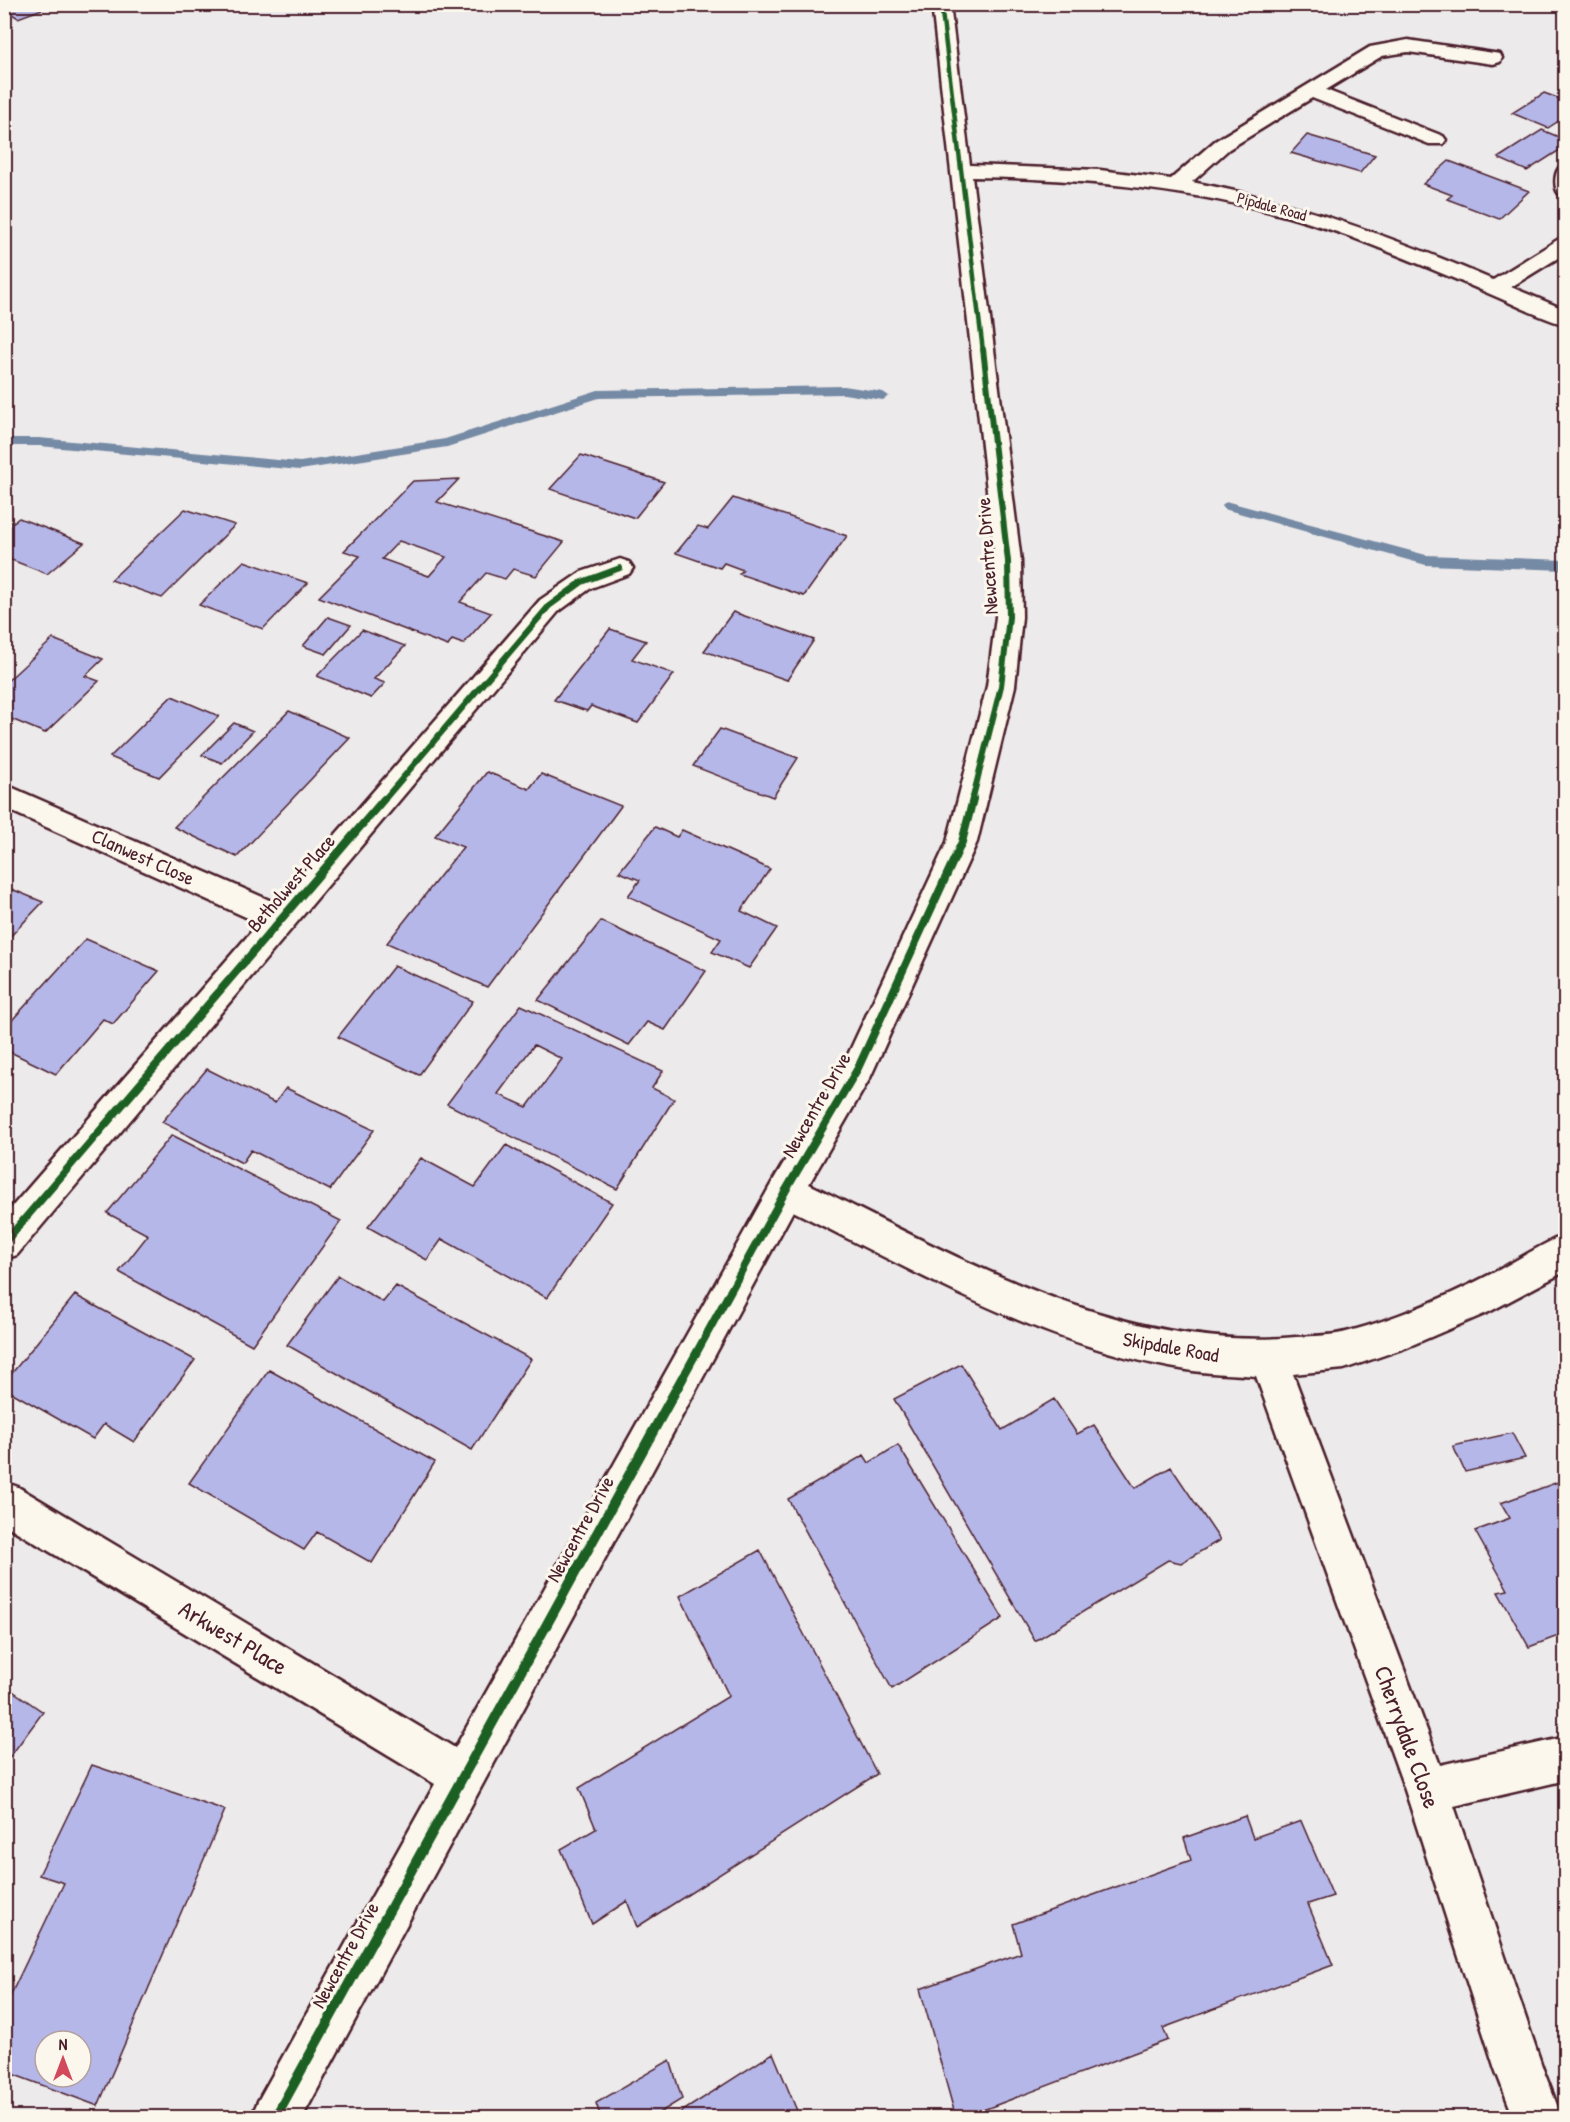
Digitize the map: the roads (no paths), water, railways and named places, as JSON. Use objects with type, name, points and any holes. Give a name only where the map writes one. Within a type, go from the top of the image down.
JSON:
[{"type":"street","name":"Newcentre Drive","points":[[275,2118],[786,1190],[858,1068],[962,842],[1001,686],[1009,616],[1008,561],[941,4]]},
{"type":"street","points":[[1177,184],[1222,146],[1377,51],[1408,46],[1493,58]]},
{"type":"street","points":[[1311,91],[1436,140]]},
{"type":"street","name":"Pipdale Road","points":[[962,171],[1075,172],[1177,184],[1255,201],[1323,220],[1376,239],[1566,318]]},
{"type":"street","points":[[1566,172],[1566,190]]},
{"type":"street","points":[[1495,288],[1566,243]]},
{"type":"street","name":"Betholwest Place","points":[[4,1243],[549,606],[595,574],[620,568]]},
{"type":"street","name":"Clanwest Close","points":[[4,795],[282,918]]},
{"type":"street","name":"Skipdale Road","points":[[786,1190],[1011,1299],[1104,1335],[1201,1355],[1269,1359],[1340,1352],[1425,1324],[1539,1268],[1566,1251]]},
{"type":"street","name":"Cherrydale Close","points":[[1269,1359],[1427,1790],[1519,2069],[1538,2118]]},
{"type":"street","name":"Arkwest Place","points":[[4,1501],[462,1776]]},
{"type":"street","points":[[1427,1790],[1566,1758]]},
{"type":"waterway","points":[[4,442],[39,442],[300,466],[447,443],[598,394],[844,390],[883,396]]},
{"type":"waterway","points":[[1229,506],[1426,560],[1566,565]]}]
